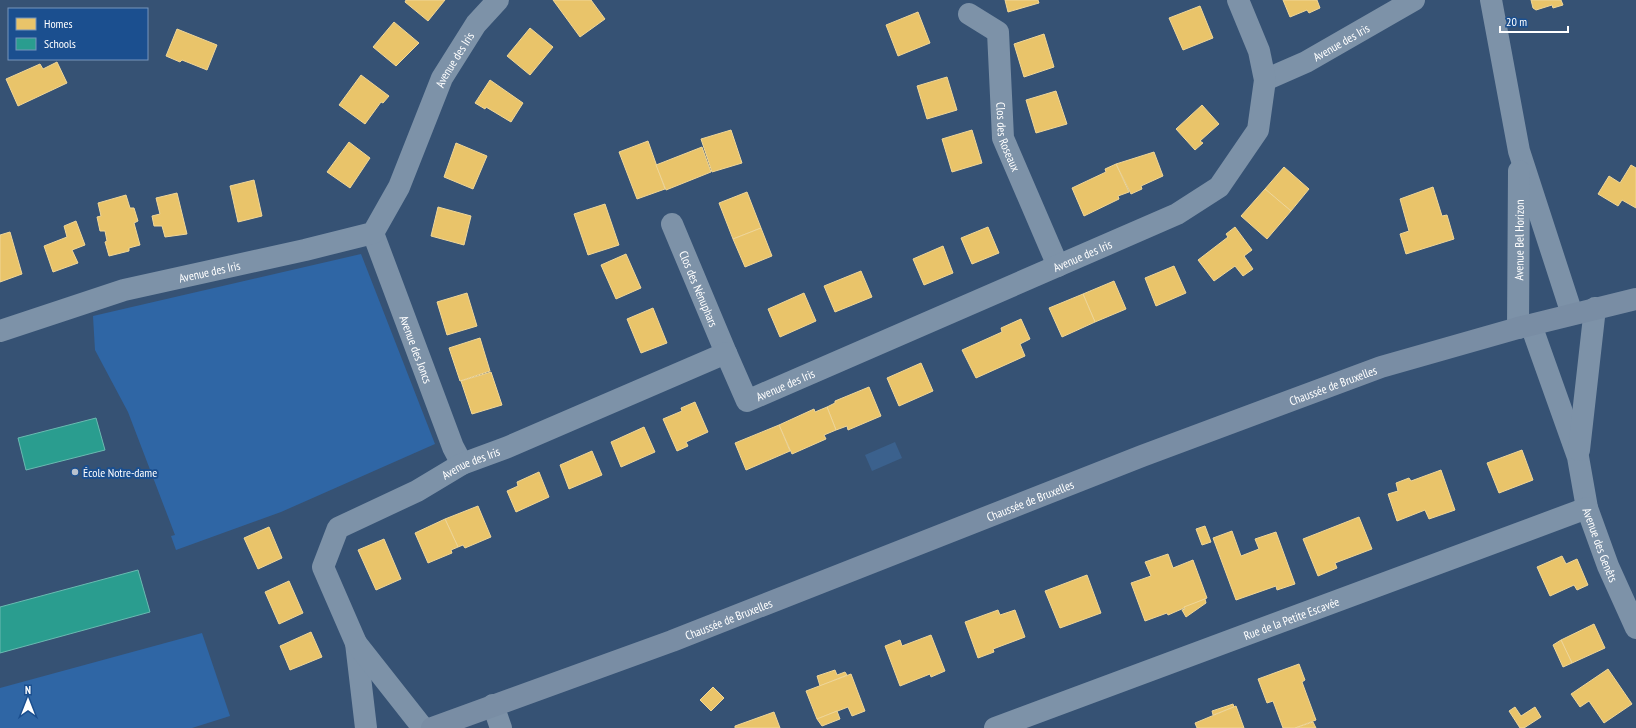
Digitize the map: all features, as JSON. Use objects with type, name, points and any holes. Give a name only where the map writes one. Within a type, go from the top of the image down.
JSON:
[{"type":"main road","name":"Chaussée de Bruxelles","points":[[432,728],[672,641],[1142,456],[1381,367],[1525,326],[1636,298]]},
{"type":"street","name":"Avenue des Iris","points":[[0,331],[124,290],[305,250],[373,232],[399,187],[442,78],[476,24],[498,0]]},
{"type":"street","name":"Avenue des Iris","points":[[423,728],[356,643],[323,567],[338,528],[417,491],[462,464],[508,447],[726,353],[747,401],[1177,214],[1219,187],[1258,130],[1265,80],[1259,51],[1238,0]]},
{"type":"street","name":"Avenue des Iris","points":[[1265,80],[1306,62],[1414,0]]},
{"type":"street","name":"Avenue Bel Horizon","points":[[1491,0],[1519,151],[1572,314]]},
{"type":"street","name":"Clos des Roseaux","points":[[969,14],[998,32],[1003,138],[1058,266]]},
{"type":"street","name":"Avenue Bel Horizon","points":[[1519,151],[1525,326]]},
{"type":"street","name":"Clos des Nénuphars","points":[[672,224],[726,353]]},
{"type":"street","name":"Avenue des Joncs","points":[[373,232],[453,447],[462,464]]},
{"type":"street","name":"Avenue des Genêts","points":[[1578,457],[1595,308]]},
{"type":"street","name":"Avenue des Genêts","points":[[1525,326],[1578,457],[1587,508],[1608,566],[1636,628]]},
{"type":"street","name":"Rue de la Petite Escavée","points":[[995,728],[1587,508]]},
{"type":"street","name":"Avenue des Iris","points":[[356,643],[366,728]]},
{"type":"street","points":[[493,705],[501,728]]},
{"type":"shaded area","points":[[361,254],[435,444],[281,512],[176,550],[171,536],[175,535],[128,412],[95,350],[93,316]]},
{"type":"shaded area","points":[[895,442],[902,458],[872,471],[865,455]]},
{"type":"shaded area","points":[[202,633],[230,716],[192,728],[0,728],[0,688]]},
{"type":"building: Homes","points":[[406,0],[445,0],[428,21],[405,2]]},
{"type":"building: Homes","points":[[553,0],[591,0],[605,19],[580,37]]},
{"type":"building: Homes","points":[[1005,0],[1038,0],[1039,3],[1008,12]]},
{"type":"building: Homes","points":[[1283,0],[1317,0],[1320,8],[1309,13],[1307,10],[1290,17]]},
{"type":"building: Homes","points":[[1531,0],[1561,0],[1563,5],[1553,8],[1552,5],[1536,10],[1533,8]]},
{"type":"building: Homes","points":[[1200,6],[1213,38],[1183,50],[1169,18]]},
{"type":"building: Homes","points":[[918,12],[930,43],[898,56],[886,25]]},
{"type":"building: Homes","points":[[394,22],[419,43],[396,66],[373,47]]},
{"type":"building: Homes","points":[[530,28],[553,47],[530,75],[507,56]]},
{"type":"building: Homes","points":[[177,29],[217,45],[207,70],[182,60],[180,62],[166,56]]},
{"type":"building: Homes","points":[[1044,34],[1054,67],[1024,77],[1014,44]]},
{"type":"building: Homes","points":[[57,62],[67,83],[18,106],[6,79],[40,64],[43,69]]},
{"type":"building: Homes","points":[[361,75],[389,96],[383,103],[381,102],[365,124],[339,105]]},
{"type":"building: Homes","points":[[947,77],[957,110],[927,119],[917,86]]},
{"type":"building: Homes","points":[[490,80],[523,103],[511,122],[486,107],[485,109],[475,103]]},
{"type":"building: Homes","points":[[1056,91],[1067,124],[1036,133],[1026,100]]},
{"type":"building: Homes","points":[[1202,105],[1219,124],[1200,141],[1203,143],[1195,150],[1176,129]]},
{"type":"building: Homes","points":[[731,130],[742,163],[712,172],[701,139]]},
{"type":"building: Homes","points":[[972,130],[982,163],[952,172],[942,139]]},
{"type":"building: Homes","points":[[648,141],[665,189],[637,199],[619,152]]},
{"type":"building: Homes","points":[[349,142],[370,158],[350,188],[327,172]]},
{"type":"building: Homes","points":[[456,143],[487,156],[473,189],[444,177]]},
{"type":"building: Homes","points":[[702,147],[711,172],[666,190],[656,165]]},
{"type":"building: Homes","points":[[1154,152],[1163,176],[1141,186],[1142,189],[1131,194],[1116,164]]},
{"type":"building: Homes","points":[[1116,164],[1129,192],[1118,196],[1119,199],[1084,216],[1072,188],[1106,172],[1105,169]]},
{"type":"building: Homes","points":[[1631,165],[1636,168],[1636,208],[1622,200],[1618,206],[1598,194],[1609,176],[1620,183]]},
{"type":"building: Homes","points":[[1284,167],[1309,189],[1291,211],[1265,189]]},
{"type":"building: Homes","points":[[254,180],[262,216],[238,222],[230,186]]},
{"type":"building: Homes","points":[[1433,187],[1442,216],[1447,215],[1454,239],[1406,254],[1400,234],[1409,231],[1400,199]]},
{"type":"building: Homes","points":[[1265,189],[1291,211],[1267,239],[1241,216]]},
{"type":"building: Homes","points":[[747,192],[761,228],[733,239],[719,203]]},
{"type":"building: Homes","points":[[177,193],[187,234],[165,237],[162,226],[154,226],[152,216],[160,214],[156,198]]},
{"type":"building: Homes","points":[[126,195],[130,208],[134,208],[138,221],[134,223],[140,245],[129,248],[129,251],[109,256],[105,242],[107,241],[105,231],[100,231],[97,217],[101,216],[98,203]]},
{"type":"building: Homes","points":[[605,204],[619,245],[588,255],[574,214]]},
{"type":"building: Homes","points":[[438,207],[471,216],[464,245],[431,236]]},
{"type":"building: Homes","points":[[76,221],[85,245],[72,250],[78,263],[53,272],[44,246],[67,237],[64,226]]},
{"type":"building: Homes","points":[[988,227],[999,253],[972,264],[961,238]]},
{"type":"building: Homes","points":[[1235,227],[1252,250],[1244,256],[1253,269],[1243,276],[1235,266],[1214,281],[1198,260],[1228,237],[1226,234]]},
{"type":"building: Homes","points":[[761,228],[772,256],[745,267],[733,239]]},
{"type":"building: Homes","points":[[10,232],[22,274],[0,282],[0,235]]},
{"type":"building: Homes","points":[[943,246],[953,273],[924,285],[913,259]]},
{"type":"building: Homes","points":[[626,254],[641,288],[616,299],[601,265]]},
{"type":"building: Homes","points":[[1174,266],[1186,293],[1156,306],[1145,278]]},
{"type":"building: Homes","points":[[861,271],[872,297],[835,312],[824,286]]},
{"type":"building: Homes","points":[[1114,281],[1126,309],[1095,322],[1083,294]]},
{"type":"building: Homes","points":[[467,293],[477,326],[447,335],[437,302]]},
{"type":"building: Homes","points":[[804,293],[816,321],[780,337],[768,309]]},
{"type":"building: Homes","points":[[1083,294],[1095,322],[1062,337],[1049,308]]},
{"type":"building: Homes","points":[[653,308],[667,343],[641,353],[627,319]]},
{"type":"building: Homes","points":[[1021,319],[1030,339],[1020,344],[1025,356],[976,378],[962,350],[1002,332],[1001,328]]},
{"type":"building: Homes","points":[[480,338],[490,371],[460,381],[449,348]]},
{"type":"building: Homes","points":[[921,363],[933,391],[899,406],[887,378]]},
{"type":"building: Homes","points":[[491,372],[502,405],[472,414],[461,381]]},
{"type":"building: Homes","points":[[869,387],[881,416],[848,430],[847,426],[836,430],[827,407],[835,403],[835,401]]},
{"type":"building: Homes","points":[[695,402],[708,432],[686,442],[688,446],[677,451],[663,419],[682,411],[681,408]]},
{"type":"building: Homes","points":[[827,407],[836,430],[824,435],[826,439],[792,454],[779,425],[814,409],[815,412]]},
{"type":"building: Homes","points":[[779,425],[790,451],[746,470],[735,443]]},
{"type":"building: Homes","points":[[644,427],[655,452],[621,467],[611,442]]},
{"type":"building: Homes","points":[[1522,450],[1533,480],[1499,493],[1487,463]]},
{"type":"building: Homes","points":[[592,451],[602,475],[569,489],[560,465]]},
{"type":"building: Homes","points":[[1441,470],[1455,510],[1429,519],[1425,510],[1397,521],[1388,494],[1398,491],[1396,483],[1409,478],[1411,481]]},
{"type":"building: Homes","points":[[539,472],[549,497],[516,512],[507,491],[518,486],[517,482]]},
{"type":"building: Homes","points":[[478,506],[491,537],[465,548],[463,545],[458,547],[445,519]]},
{"type":"building: Homes","points":[[1359,517],[1372,549],[1335,563],[1337,568],[1318,576],[1303,539]]},
{"type":"building: Homes","points":[[445,519],[458,547],[451,550],[452,553],[428,563],[415,533]]},
{"type":"building: Homes","points":[[1205,526],[1211,542],[1202,545],[1196,529]]},
{"type":"building: Homes","points":[[269,527],[282,558],[258,569],[244,538]]},
{"type":"building: Homes","points":[[1232,531],[1241,556],[1259,549],[1255,539],[1276,532],[1295,584],[1277,590],[1276,586],[1236,600],[1213,538]]},
{"type":"building: Homes","points":[[384,539],[401,579],[376,590],[358,550]]},
{"type":"building: Homes","points":[[1168,554],[1173,568],[1193,560],[1207,598],[1168,615],[1167,613],[1145,621],[1131,583],[1151,576],[1145,562]]},
{"type":"building: Homes","points":[[1562,556],[1566,564],[1577,559],[1588,585],[1577,590],[1574,585],[1550,596],[1537,567]]},
{"type":"building: Homes","points":[[1087,575],[1101,613],[1060,628],[1045,591]]},
{"type":"building: Homes","points":[[289,581],[303,613],[279,624],[265,592]]},
{"type":"building: Homes","points":[[1205,599],[1206,603],[1186,617],[1182,610],[1185,609],[1184,607]]},
{"type":"building: Homes","points":[[998,610],[1000,615],[1015,610],[1025,637],[993,649],[994,652],[978,658],[965,622]]},
{"type":"building: Homes","points":[[1594,624],[1605,648],[1572,663],[1561,640]]},
{"type":"building: Homes","points":[[311,632],[322,657],[290,670],[280,646]]},
{"type":"building: Homes","points":[[931,635],[945,671],[931,677],[930,674],[900,686],[885,646],[900,640],[902,646]]},
{"type":"building: Homes","points":[[1561,640],[1572,663],[1563,667],[1553,645]]},
{"type":"building: Homes","points":[[1299,664],[1305,680],[1302,682],[1316,720],[1295,728],[1283,728],[1273,701],[1267,703],[1258,679]]},
{"type":"building: Homes","points":[[1608,669],[1632,704],[1604,723],[1589,701],[1580,707],[1571,694]]},
{"type":"building: Homes","points":[[835,670],[837,675],[845,672],[847,675],[820,686],[817,676]]},
{"type":"building: Homes","points":[[851,674],[865,711],[852,716],[848,707],[817,719],[806,691]]},
{"type":"building: Homes","points":[[713,687],[724,698],[711,711],[700,700]]},
{"type":"building: Homes","points":[[1233,704],[1234,707],[1213,715],[1212,711]]},
{"type":"building: Homes","points":[[1236,706],[1244,728],[1197,728],[1195,723]]},
{"type":"building: Homes","points":[[1515,707],[1521,716],[1535,707],[1541,717],[1524,728],[1520,728],[1509,711]]},
{"type":"building: Homes","points":[[837,711],[840,719],[822,726],[817,719]]},
{"type":"building: Homes","points":[[774,712],[780,728],[735,728],[735,726]]},
{"type":"building: Homes","points":[[1313,722],[1316,728],[1295,728]]},
{"type":"building: Schools","points":[[96,418],[105,450],[26,470],[18,438]]},
{"type":"building: Schools","points":[[138,570],[150,612],[0,653],[0,607]]},
{"type":"place","name":"École Notre-dame","points":[[75,472]]}]
